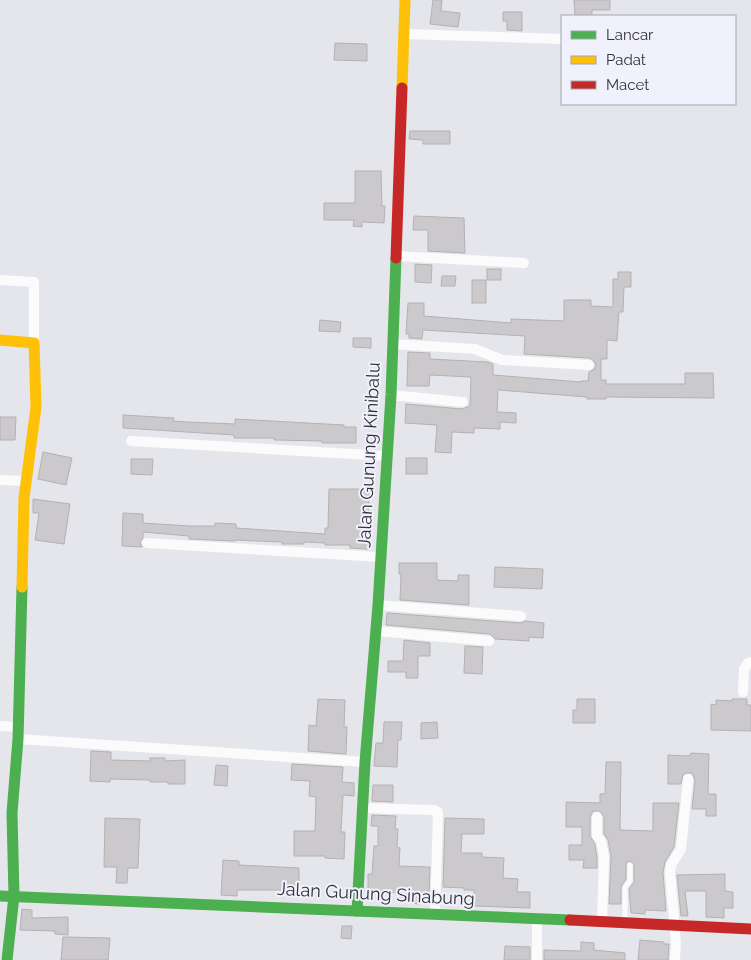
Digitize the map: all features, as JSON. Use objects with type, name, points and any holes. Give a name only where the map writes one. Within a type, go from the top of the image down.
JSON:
[{"type":"street","name":"Jalan Gunung Kinibalu","points":[[357,911],[364,762],[378,605],[391,395],[405,0]]},
{"type":"street","points":[[405,34],[561,39]]},
{"type":"street","points":[[395,256],[524,263]]},
{"type":"street","points":[[0,280],[34,282],[36,407],[24,498],[18,733],[12,813],[14,896],[7,960]]},
{"type":"street","points":[[0,340],[34,343]]},
{"type":"street","points":[[392,344],[474,350],[502,360],[589,365]]},
{"type":"street","points":[[391,395],[463,402]]},
{"type":"street","points":[[131,441],[387,456]]},
{"type":"street","points":[[0,480],[26,481]]},
{"type":"street","points":[[147,543],[381,557]]},
{"type":"street","points":[[378,605],[521,616]]},
{"type":"street","points":[[376,631],[489,640]]},
{"type":"street","points":[[743,692],[744,668],[751,662]]},
{"type":"street","points":[[0,726],[18,733],[364,762]]},
{"type":"street","points":[[676,960],[670,873],[671,866],[681,849],[688,779]]},
{"type":"street","points":[[363,808],[434,810],[438,812],[435,915]]},
{"type":"street","points":[[597,817],[597,836],[601,840],[604,857],[602,922]]},
{"type":"street","name":"Jalan Gunung Sinabung","points":[[0,896],[537,918],[751,929]]},
{"type":"street","points":[[537,918],[537,960]]},
{"type":"lane","points":[[624,923],[625,887],[630,881],[630,865]]},
{"type":"building","points":[[433,0],[442,0],[441,11],[460,13],[458,27],[430,24]]},
{"type":"building","points":[[574,0],[610,0],[610,10],[592,10],[592,15],[575,15]]},
{"type":"building","points":[[503,12],[522,12],[522,31],[507,30],[507,21],[503,21]]},
{"type":"building","points":[[335,43],[367,44],[367,61],[334,60]]},
{"type":"building","points":[[410,131],[450,131],[450,144],[423,144],[423,140],[409,139]]},
{"type":"building","points":[[355,171],[381,171],[382,206],[385,206],[384,223],[362,222],[362,227],[353,226],[354,220],[324,220],[324,203],[355,203]]},
{"type":"building","points":[[414,216],[464,218],[465,253],[428,251],[428,230],[413,230]]},
{"type":"building","points":[[415,264],[432,265],[431,283],[415,282]]},
{"type":"building","points":[[487,269],[501,269],[501,280],[487,280]]},
{"type":"building","points":[[618,272],[631,272],[631,287],[624,287],[623,312],[619,312],[617,341],[607,340],[607,359],[601,359],[601,380],[606,380],[606,384],[685,384],[685,373],[713,373],[714,398],[606,397],[606,399],[587,399],[587,397],[498,390],[497,412],[516,413],[516,423],[500,422],[500,429],[474,428],[474,433],[452,432],[451,453],[435,452],[437,425],[405,423],[406,404],[462,409],[470,406],[471,377],[430,375],[429,386],[407,386],[408,352],[430,353],[430,359],[488,362],[493,364],[493,375],[581,382],[588,381],[589,372],[596,365],[589,358],[524,354],[525,336],[423,330],[422,339],[409,338],[409,334],[406,334],[408,303],[424,303],[424,316],[511,323],[511,319],[564,321],[564,300],[591,300],[591,306],[613,307],[613,279],[618,279]]},
{"type":"building","points":[[442,276],[456,276],[455,286],[441,286]]},
{"type":"building","points":[[472,280],[486,280],[486,303],[472,303]]},
{"type":"building","points":[[320,320],[341,322],[340,332],[319,331]]},
{"type":"building","points":[[353,338],[371,338],[371,348],[353,347]]},
{"type":"building","points":[[123,415],[174,418],[173,421],[187,422],[235,424],[235,419],[344,425],[344,427],[356,427],[356,443],[322,443],[322,441],[274,440],[274,438],[234,438],[234,435],[123,428]]},
{"type":"building","points":[[0,417],[16,417],[15,440],[0,440]]},
{"type":"building","points":[[43,452],[72,458],[66,485],[38,479]]},
{"type":"building","points":[[406,458],[427,458],[427,474],[406,474]]},
{"type":"building","points":[[131,459],[153,459],[152,475],[131,474]]},
{"type":"building","points":[[329,489],[369,489],[368,549],[350,548],[350,545],[325,545],[325,543],[282,544],[282,542],[189,539],[189,536],[143,532],[143,538],[140,542],[142,547],[122,546],[123,513],[143,514],[143,523],[190,526],[215,526],[215,523],[236,524],[236,528],[325,534],[325,528],[328,528]]},
{"type":"building","points":[[33,499],[70,504],[64,544],[35,540],[39,513],[33,513]]},
{"type":"building","points":[[399,563],[437,563],[437,580],[458,581],[458,575],[469,575],[469,605],[400,600],[401,574],[399,574]]},
{"type":"building","points":[[495,567],[543,569],[542,589],[494,587]]},
{"type":"building","points":[[387,613],[520,623],[526,621],[544,623],[543,638],[529,637],[529,641],[495,639],[490,634],[386,625]]},
{"type":"building","points":[[404,640],[430,643],[430,656],[418,656],[418,678],[406,678],[406,672],[388,672],[388,661],[403,661]]},
{"type":"building","points":[[465,646],[483,647],[482,674],[464,673]]},
{"type":"building","points":[[318,699],[345,700],[346,754],[308,751],[309,725],[316,726]]},
{"type":"building","points":[[577,699],[595,699],[595,723],[573,723],[573,710],[577,710]]},
{"type":"building","points":[[732,699],[747,699],[747,705],[751,705],[751,731],[711,730],[711,704],[716,705],[716,700],[732,701]]},
{"type":"building","points":[[384,722],[402,722],[401,740],[398,740],[397,767],[374,766],[376,743],[383,743]]},
{"type":"building","points":[[437,722],[438,738],[421,739],[421,723]]},
{"type":"building","points":[[91,751],[111,752],[111,760],[150,761],[150,758],[165,758],[165,761],[185,760],[185,784],[150,782],[150,780],[110,779],[110,782],[90,781]]},
{"type":"building","points":[[691,753],[709,754],[708,794],[716,794],[716,816],[706,816],[706,809],[692,809],[695,780],[692,773],[683,775],[681,784],[668,784],[668,755],[687,756],[691,755]]},
{"type":"building","points":[[606,762],[621,762],[620,830],[653,831],[653,803],[679,803],[674,847],[665,862],[663,872],[666,911],[645,910],[645,914],[631,913],[629,889],[634,882],[634,865],[630,861],[627,862],[626,879],[621,887],[621,904],[609,904],[611,856],[608,840],[604,834],[604,817],[600,811],[593,811],[590,817],[590,836],[595,844],[597,868],[583,868],[584,860],[569,860],[569,845],[582,845],[582,827],[566,827],[566,802],[600,803],[600,794],[605,794]]},
{"type":"building","points":[[292,764],[343,767],[342,782],[354,783],[354,796],[343,795],[341,832],[345,832],[344,859],[325,858],[325,856],[294,856],[294,831],[315,831],[316,797],[309,796],[310,781],[291,780]]},
{"type":"building","points":[[216,765],[228,766],[227,786],[214,785]]},
{"type":"building","points":[[373,785],[393,785],[393,802],[372,801]]},
{"type":"building","points":[[372,815],[396,816],[395,829],[398,829],[397,847],[400,848],[399,866],[430,867],[429,895],[420,894],[420,904],[400,900],[400,893],[368,890],[368,874],[372,874],[374,846],[378,846],[378,826],[371,826]]},
{"type":"building","points":[[105,818],[140,819],[138,868],[128,868],[127,883],[116,883],[117,867],[104,867]]},
{"type":"building","points":[[445,818],[484,819],[484,834],[462,834],[461,853],[482,853],[482,857],[504,858],[503,878],[518,879],[517,892],[530,892],[530,908],[474,906],[474,890],[443,887]]},
{"type":"building","points":[[223,860],[239,861],[239,865],[299,868],[299,890],[237,890],[237,896],[221,895]]},
{"type":"building","points":[[725,874],[725,891],[733,892],[733,908],[724,908],[724,918],[706,917],[706,891],[685,891],[688,916],[681,916],[677,875]]},
{"type":"building","points":[[22,909],[32,910],[32,918],[68,917],[68,935],[55,934],[55,931],[20,930]]},
{"type":"building","points":[[342,926],[352,926],[351,939],[341,938]]},
{"type":"building","points":[[63,937],[110,938],[108,960],[61,960]]},
{"type":"building","points":[[640,940],[669,944],[668,960],[638,960]]},
{"type":"building","points":[[581,942],[594,943],[594,950],[625,953],[625,960],[544,960],[544,950],[581,951]]},
{"type":"building","points":[[505,946],[530,947],[530,960],[504,960]]},
{"type":"traffic: fast","points":[[357,911],[365,762],[378,605],[391,395],[396,258]]},
{"type":"traffic: fast","points":[[7,960],[14,896],[12,813],[18,739],[22,587]]},
{"type":"traffic: fast","points":[[0,896],[570,920]]},
{"type":"traffic: slow","points":[[402,88],[405,0]]},
{"type":"traffic: slow","points":[[0,340],[34,343],[36,407],[24,498],[22,587]]},
{"type":"traffic: jam","points":[[396,258],[402,88]]},
{"type":"traffic: jam","points":[[570,920],[751,929]]}]
